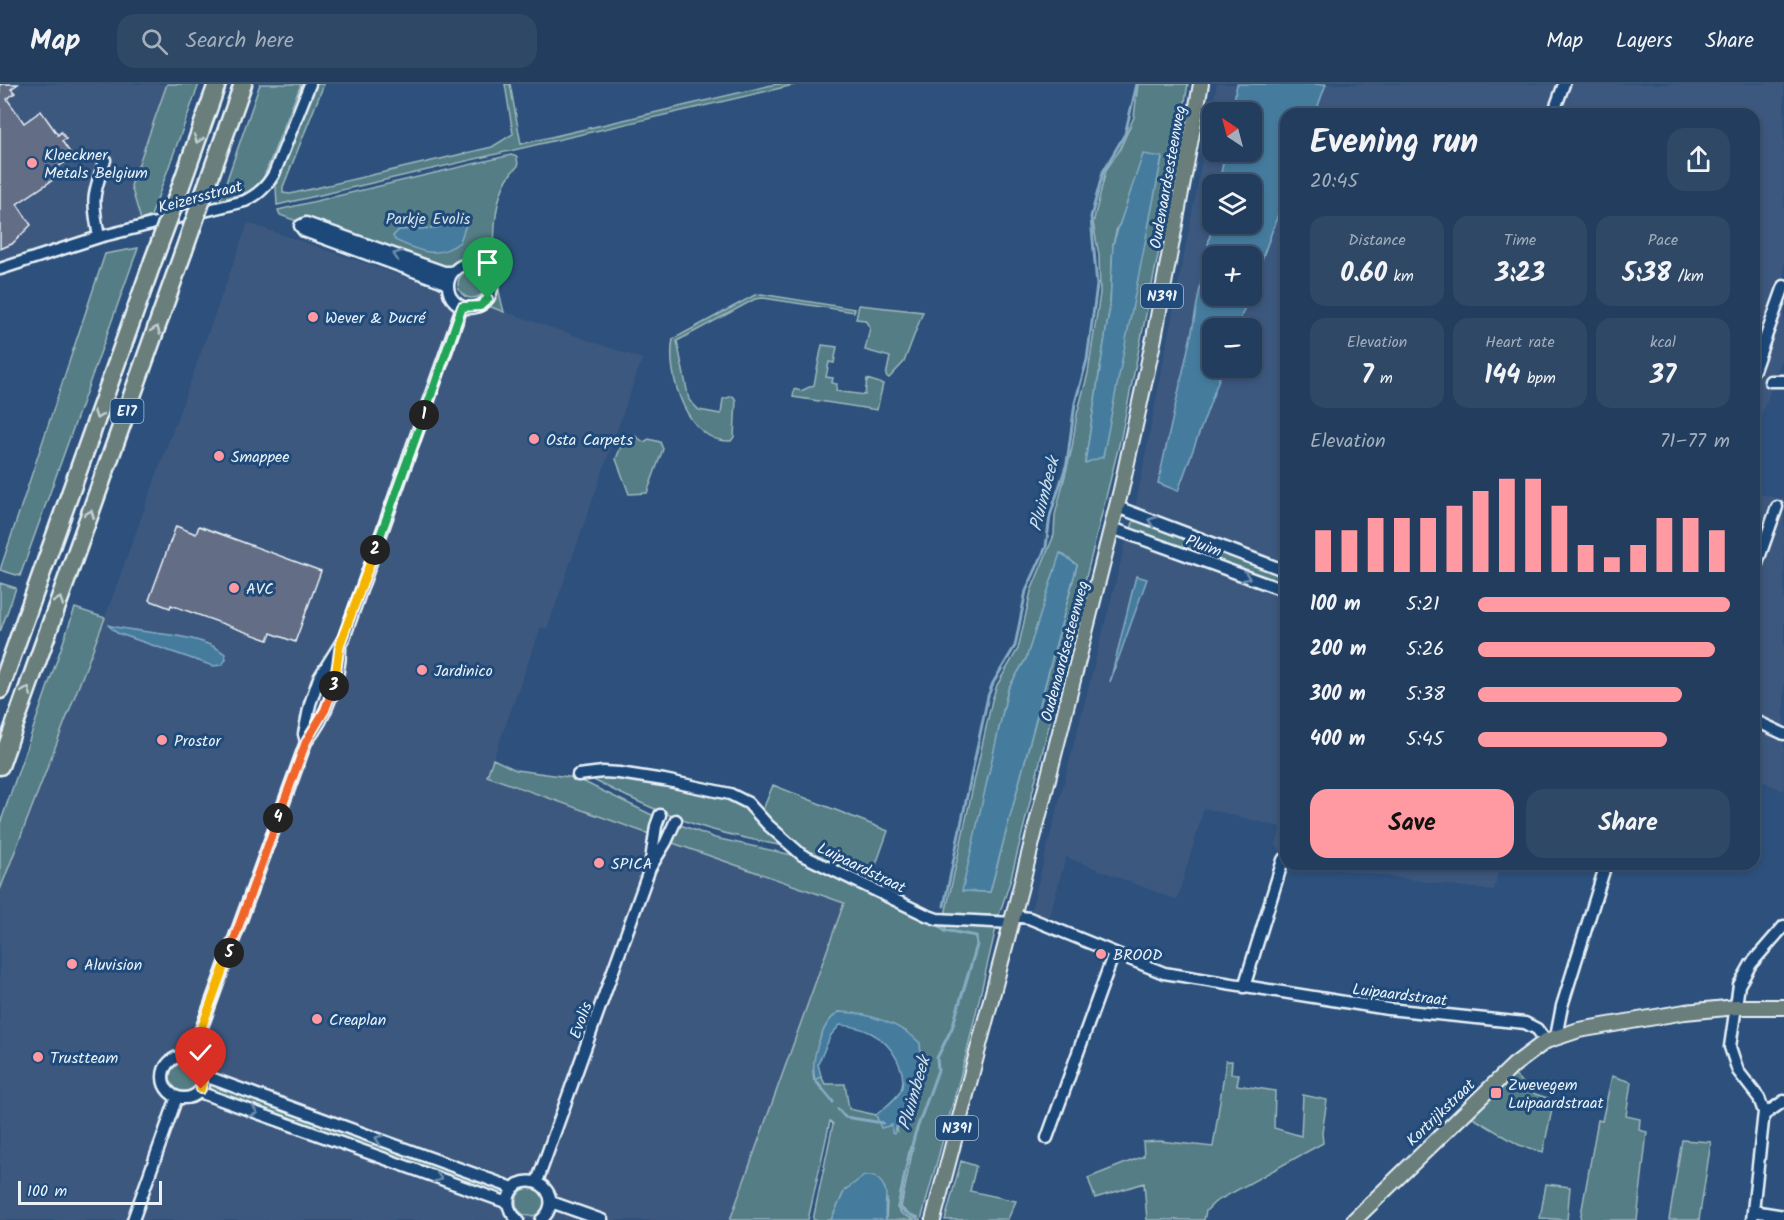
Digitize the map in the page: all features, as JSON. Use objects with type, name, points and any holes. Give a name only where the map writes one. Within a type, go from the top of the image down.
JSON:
[{"type":"highway","name":"E17","points":[[0,690],[217,84]]},
{"type":"highway","name":"E17","points":[[0,766],[243,84]]},
{"type":"main road","name":"Oudenaardsesteenweg","points":[[933,1220],[1013,920],[1117,507],[1155,338],[1201,84]]},
{"type":"main road","name":"Kortrijkstraat","points":[[1354,1220],[1514,1065],[1551,1039],[1579,1030],[1685,1012],[1737,1006],[1784,1007]]},
{"type":"street","name":"Keizersstraat","points":[[0,269],[99,237],[245,201],[257,195],[267,186],[273,174],[310,84]]},
{"type":"street","points":[[1555,108],[1564,84]]},
{"type":"street","points":[[99,237],[92,203],[105,160]]},
{"type":"street","points":[[448,285],[441,280],[304,231],[300,226],[306,223],[444,272],[452,272]]},
{"type":"street","points":[[476,265],[489,276],[492,286],[488,299],[480,306],[462,307],[450,295],[448,285],[452,272],[460,266],[476,265]]},
{"type":"street","points":[[1760,353],[1784,286]]},
{"type":"street","points":[[191,1057],[306,742],[325,710],[332,691],[340,644],[462,307]]},
{"type":"street","points":[[1770,381],[1784,381]]},
{"type":"street","name":"Pluim","points":[[1117,507],[1280,569]]},
{"type":"street","points":[[1760,555],[1777,507]]},
{"type":"street","name":"Pluim","points":[[1112,528],[1280,589]]},
{"type":"street","points":[[306,742],[304,734],[313,695],[319,678],[340,644]]},
{"type":"street","points":[[1760,723],[1784,734]]},
{"type":"street","name":"Luipaardstraat","points":[[578,775],[603,772],[620,773],[730,794],[748,803],[768,825],[802,855],[937,919],[1013,920],[1029,918],[1164,973],[1388,1009],[1525,1023],[1551,1039]]},
{"type":"street","name":"Evolis","points":[[650,868],[654,836],[660,815]]},
{"type":"street","name":"Evolis","points":[[537,1182],[650,868],[676,820]]},
{"type":"street","points":[[1244,987],[1280,870]]},
{"type":"street","points":[[1551,1039],[1604,870]]},
{"type":"street","points":[[1784,926],[1751,964],[1739,984],[1731,1047],[1738,1071],[1759,1098],[1764,1115],[1752,1216],[1784,1216]]},
{"type":"street","points":[[1047,1138],[1114,953]]},
{"type":"street","points":[[183,1056],[191,1057],[202,1066],[205,1076],[204,1084],[199,1092],[186,1098],[177,1098],[165,1088],[163,1072],[173,1059],[183,1056]]},
{"type":"street","points":[[205,1076],[513,1188]]},
{"type":"street","points":[[199,1092],[508,1203]]},
{"type":"street","points":[[133,1220],[177,1098]]},
{"type":"street","points":[[1764,1115],[1784,1101]]},
{"type":"street","points":[[518,1220],[512,1215],[508,1203],[513,1188],[524,1181],[537,1182],[545,1187],[551,1202],[547,1219]]},
{"type":"street","points":[[551,1202],[602,1220]]},
{"type":"shaded area","points":[[0,84],[167,84],[131,186],[141,220],[79,236],[0,261]]},
{"type":"shaded area","points":[[1217,84],[1784,84],[1784,352],[1760,419],[1760,108],[1280,108],[1280,827],[1204,808],[1177,900],[1066,857],[1049,918],[1031,911],[1137,499],[1202,162],[1262,162],[1262,102],[1214,102]]},
{"type":"shaded area","points":[[248,223],[642,359],[547,629],[541,627],[487,776],[844,903],[730,1220],[0,1220],[0,888],[98,637]]},
{"type":"shaded area","points":[[1760,494],[1784,499],[1784,791],[1760,780]]},
{"type":"shaded area","points":[[1280,831],[1280,851],[1276,845]]},
{"type":"shaded area","points":[[1344,870],[1499,870],[1494,891]]},
{"type":"green space","points":[[167,84],[199,84],[151,216],[141,220],[131,186]]},
{"type":"green space","points":[[260,84],[301,84],[263,179],[249,192],[220,200]]},
{"type":"green space","points":[[316,84],[324,84],[283,187],[283,193],[290,194],[492,147],[513,134],[505,84],[510,84],[521,144],[776,84],[798,84],[277,205],[276,186]]},
{"type":"green space","points":[[1138,84],[1188,84],[1163,231],[1121,437],[1010,882],[999,915],[945,915],[992,700],[997,685],[1018,649],[1031,591],[1054,535],[1055,515],[1088,373],[1100,293],[1099,255],[1093,223],[1106,170],[1120,149],[1134,117]],"holes":[[[1162,158],[1094,459],[1085,463],[1110,306],[1113,244],[1117,228]],[[1061,553],[1077,565],[990,892],[963,891],[1008,689],[1026,659]]]},
{"type":"green space","name":"Parkje Evolis","points":[[511,155],[517,157],[518,166],[507,179],[500,195],[494,235],[497,277],[504,312],[486,305],[493,293],[494,279],[488,267],[482,263],[467,261],[446,269],[304,219],[299,222],[280,215],[278,210]]},
{"type":"green space","points":[[138,248],[20,576],[0,570],[105,254]]},
{"type":"green space","points":[[472,270],[482,274],[486,284],[482,294],[472,298],[462,294],[458,284],[462,274]]},
{"type":"green space","points":[[761,294],[855,309],[854,312],[763,298],[755,299],[677,341],[689,400],[699,410],[721,414],[723,399],[733,396],[736,400],[734,437],[731,441],[716,439],[702,431],[691,419],[683,404],[673,370],[673,339],[755,295]]},
{"type":"green space","points":[[859,305],[923,312],[904,362],[889,378],[886,376],[890,357],[865,350],[870,328],[865,320],[856,319]]},
{"type":"green space","points":[[822,345],[837,347],[834,363],[829,362],[826,377],[833,378],[832,383],[837,384],[836,391],[865,395],[867,379],[883,384],[877,410],[793,397],[794,389],[801,391],[814,385]]},
{"type":"green space","points":[[635,436],[644,442],[649,439],[660,442],[663,449],[647,493],[629,494],[616,459],[622,444]]},
{"type":"green space","points":[[1134,520],[1280,573],[1280,586],[1130,532]]},
{"type":"green space","points":[[0,583],[16,588],[0,632]]},
{"type":"green space","points":[[75,608],[105,618],[0,890],[0,824]]},
{"type":"green space","points":[[493,759],[516,770],[576,778],[656,817],[652,835],[487,776]]},
{"type":"green space","points":[[584,775],[665,782],[738,801],[788,847],[705,828],[638,802]]},
{"type":"green space","points":[[773,785],[888,831],[869,884],[797,847],[762,812]]},
{"type":"green space","points":[[678,824],[715,838],[797,856],[851,886],[934,921],[945,932],[947,921],[996,928],[966,1055],[921,1220],[917,1220],[918,1217],[907,1213],[901,1207],[913,1148],[910,1147],[897,1208],[902,1214],[915,1220],[886,1220],[887,1199],[845,1190],[831,1220],[813,1220],[833,1124],[830,1121],[808,1220],[730,1220],[844,903],[670,842]],"holes":[[[839,1012],[906,1031],[920,1087],[898,1121],[897,1131],[892,1125],[881,1127],[876,1115],[849,1109],[845,1084],[825,1084],[821,1076],[814,1080],[813,1071]]]},
{"type":"green space","points":[[1226,1061],[1232,1061],[1231,1074],[1239,1074],[1237,1085],[1275,1091],[1274,1128],[1301,1136],[1303,1095],[1327,1100],[1322,1133],[1323,1143],[1215,1202],[1206,1211],[1204,1220],[1147,1220],[1144,1183],[1095,1198],[1088,1178],[1144,1156],[1143,1142],[1160,1141],[1213,1147]]},
{"type":"green space","points":[[184,1063],[194,1067],[198,1077],[194,1087],[184,1091],[174,1087],[170,1077],[174,1067]]},
{"type":"green space","points":[[1513,1074],[1535,1094],[1554,1100],[1543,1152],[1519,1145],[1468,1115]]},
{"type":"green space","points":[[1612,1076],[1631,1082],[1626,1116],[1640,1119],[1639,1130],[1647,1132],[1637,1220],[1580,1220],[1598,1120],[1602,1121]]},
{"type":"green space","points":[[208,1081],[508,1189],[505,1198],[205,1090]]},
{"type":"green space","points":[[1682,1140],[1711,1142],[1699,1220],[1669,1220]]},
{"type":"green space","points":[[961,1161],[976,1166],[970,1191],[1016,1201],[1008,1219],[945,1220]]},
{"type":"green space","points":[[1546,1184],[1570,1187],[1567,1220],[1540,1218]]},
{"type":"green space","points":[[530,1188],[540,1192],[544,1202],[540,1212],[530,1216],[520,1212],[516,1202],[520,1192]]},
{"type":"water","points":[[1237,84],[1326,84],[1317,108],[1280,108],[1280,209],[1262,259],[1262,246],[1208,246],[1210,234],[1262,234],[1262,174],[1221,174],[1223,162],[1262,162],[1262,102],[1234,102]]},
{"type":"water","points":[[1143,154],[1162,157],[1103,457],[1085,463],[1110,306],[1113,244]]},
{"type":"water","points":[[468,218],[460,242],[444,251],[420,250],[395,240],[393,236],[399,230],[435,228]]},
{"type":"water","points":[[1202,278],[1202,306],[1245,306],[1241,318],[1202,318],[1202,378],[1219,378],[1178,491],[1158,483]]},
{"type":"water","points":[[1060,553],[1077,565],[990,892],[962,891],[1008,689],[1026,659]]},
{"type":"water","points":[[1136,576],[1147,579],[1110,682]]},
{"type":"water","points":[[108,625],[200,641],[225,654],[226,659],[222,665],[213,666],[117,633]]},
{"type":"water","points":[[839,1012],[860,1014],[882,1020],[903,1030],[920,1043],[922,1069],[920,1087],[898,1121],[894,1134],[892,1125],[881,1128],[876,1115],[900,1092],[903,1083],[902,1075],[897,1059],[878,1037],[861,1029],[840,1025],[831,1035],[818,1064],[821,1076],[815,1080],[814,1062],[818,1043],[827,1024]]},
{"type":"water","points":[[864,1176],[874,1176],[884,1186],[886,1220],[831,1220],[845,1190]]},
{"type":"building","name":"Kloeckner Metals Belgium","points":[[0,84],[18,84],[11,89],[15,93],[7,99],[24,123],[41,111],[58,135],[61,132],[66,139],[62,141],[73,157],[55,169],[60,175],[17,204],[31,225],[12,244],[0,249]]},
{"type":"building","name":"AVC","points":[[176,526],[196,534],[199,526],[321,571],[295,642],[271,633],[268,640],[171,605],[170,608],[149,600]]},
{"type":"waterway","name":"Pluimbeek","points":[[944,906],[988,696],[1015,646],[1026,591],[1046,547],[1050,516],[1067,463],[1075,403],[1087,360],[1097,285],[1091,217],[1103,172],[1125,134],[1137,84]]},
{"type":"waterway","name":"Pluimbeek","points":[[916,1218],[899,1209],[906,1168],[915,1134],[938,1070],[937,1058],[952,1028],[977,945],[976,936],[944,930],[941,924]]},
{"type":"waterway","points":[[815,1080],[833,1102]]},
{"type":"waterway","points":[[838,1109],[845,1117],[883,1123]]},
{"type":"place","name":"Kloeckner Metals Belgium","points":[[32,163]]},
{"type":"place","name":"Wever & Ducré","points":[[313,317]]},
{"type":"place","name":"Osta Carpets","points":[[534,439]]},
{"type":"place","name":"Smappee","points":[[219,456]]},
{"type":"place","name":"AVC","points":[[234,588]]},
{"type":"place","name":"Jardinico","points":[[422,670]]},
{"type":"place","name":"Prostor","points":[[162,740]]},
{"type":"place","name":"SPICA","points":[[599,863]]},
{"type":"place","name":"BROOD","points":[[1101,954]]},
{"type":"place","name":"Aluvision","points":[[72,964]]},
{"type":"place","name":"Creaplan","points":[[317,1019]]},
{"type":"place","name":"Trustteam","points":[[38,1057]]},
{"type":"place","name":"Zwevegem Luipaardstraat","points":[[1496,1093]]},
{"type":"route","points":[[201,1089],[204,1084],[204,1072],[202,1066],[191,1057],[306,742],[325,710],[332,691],[340,644],[462,307],[480,306],[488,299]]}]
